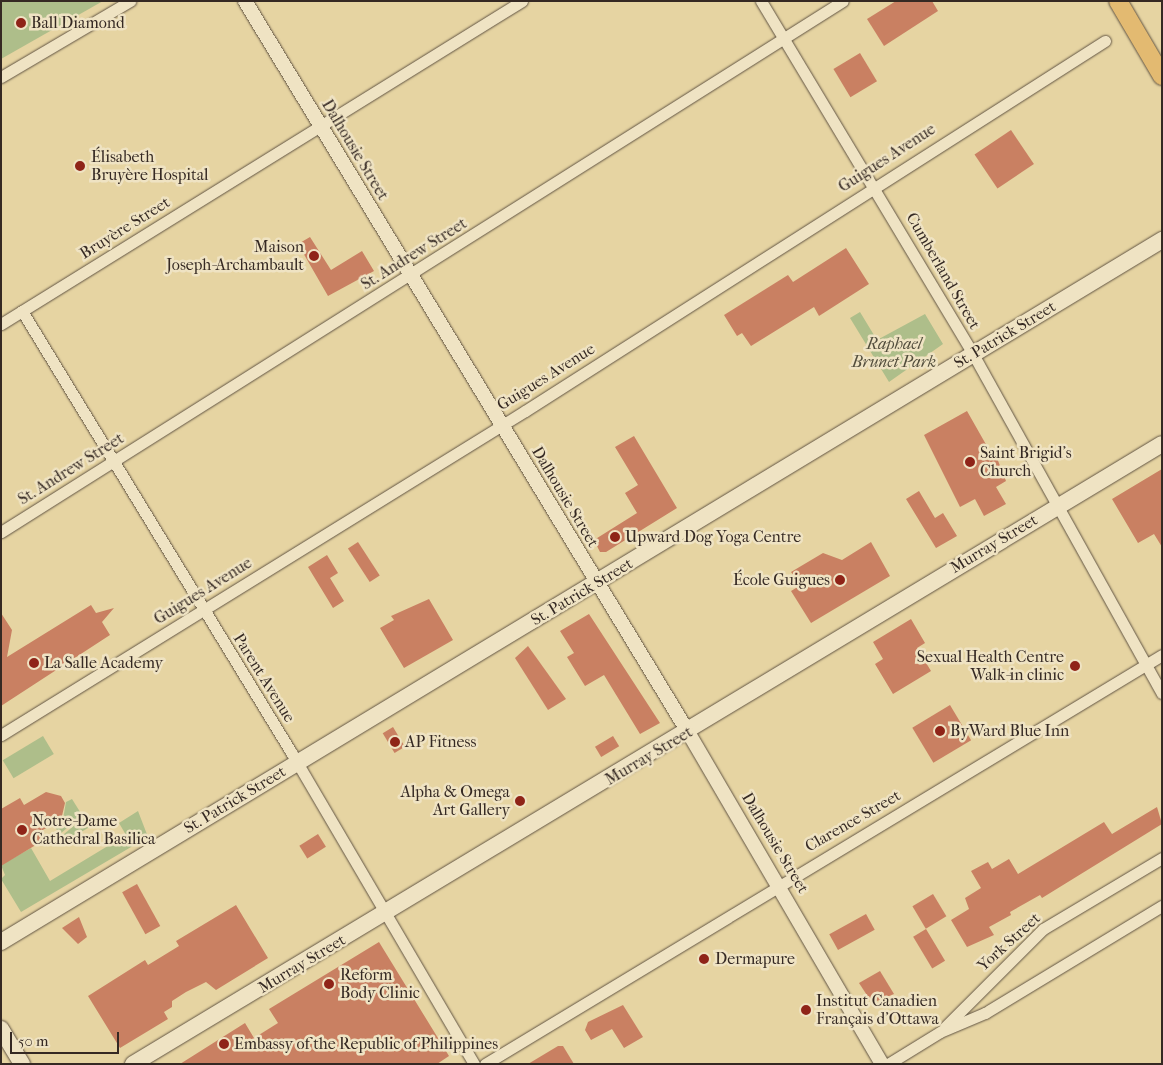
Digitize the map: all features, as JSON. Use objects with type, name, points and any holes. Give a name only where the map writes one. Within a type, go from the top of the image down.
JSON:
[{"type":"main road","points":[[1118,1],[1162,76]]},
{"type":"main road","name":"St. Patrick Street","points":[[1,942],[1162,240]]},
{"type":"main road","name":"Murray Street","points":[[133,1064],[386,914],[1162,444]]},
{"type":"main road","points":[[1,1029],[22,1064]]},
{"type":"street","points":[[1,77],[130,1]]},
{"type":"street","name":"Dalhousie Street","points":[[245,1],[688,732],[779,884],[882,1064]]},
{"type":"street","name":"Bruyère Street","points":[[1,324],[522,1]]},
{"type":"street","name":"Cumberland Street","points":[[761,1],[875,186],[973,354],[1162,693]]},
{"type":"street","name":"St. Andrew Street","points":[[1,532],[412,275],[843,1]]},
{"type":"street","name":"Guigues Avenue","points":[[1,735],[502,424],[1105,41]]},
{"type":"street","name":"Parent Avenue","points":[[22,311],[297,763],[474,1064]]},
{"type":"street","name":"Clarence Street","points":[[485,1064],[779,884],[1162,655]]},
{"type":"street","name":"York Street","points":[[940,1032],[1043,929],[1162,858]]},
{"type":"street","name":"York Street","points":[[888,1064],[940,1032],[985,1013],[1162,906]]},
{"type":"green space","points":[[1,1],[103,1],[1,59]]},
{"type":"green space","name":"Raphael Brunet Park","points":[[860,312],[877,340],[925,314],[943,344],[889,382],[850,318]]},
{"type":"green space","points":[[43,736],[54,754],[14,778],[3,760]]},
{"type":"green space","points":[[72,799],[82,815],[60,834],[54,826],[63,819],[66,802]]},
{"type":"green space","points":[[138,811],[148,837],[21,912],[1,879],[5,875],[1,865],[31,848],[50,881],[126,835],[119,823]]},
{"type":"green space","points":[[87,815],[93,825],[61,844],[58,839]]},
{"type":"building","points":[[896,1],[932,1],[938,11],[884,46],[867,19]]},
{"type":"building","points":[[860,53],[877,81],[850,97],[833,69]]},
{"type":"building","points":[[1011,130],[1034,164],[997,189],[975,155]]},
{"type":"building","points":[[310,237],[331,270],[362,251],[374,271],[328,296],[298,244]]},
{"type":"building","points":[[846,248],[869,284],[819,316],[814,307],[751,346],[742,333],[737,336],[724,315],[788,275],[793,282]]},
{"type":"building","name":"Saint Brigid's Church","points":[[967,411],[992,455],[995,453],[1006,481],[996,487],[1006,504],[984,516],[975,499],[960,507],[924,435]]},
{"type":"building","points":[[634,436],[677,508],[606,552],[600,552],[594,540],[637,513],[625,493],[638,485],[615,447]]},
{"type":"building","points":[[1162,469],[1162,547],[1154,534],[1138,543],[1112,499]]},
{"type":"building","points":[[919,491],[935,518],[943,513],[957,536],[936,548],[906,499]]},
{"type":"building","points":[[358,542],[380,576],[370,582],[348,549]]},
{"type":"building","name":"École Guigues","points":[[871,542],[890,576],[811,623],[791,591],[801,585],[791,572],[823,553],[842,560]]},
{"type":"building","points":[[327,555],[338,573],[330,578],[344,601],[333,608],[308,567]]},
{"type":"building","points":[[429,599],[453,640],[404,668],[380,628],[394,620],[391,616]]},
{"type":"building","name":"La Salle Academy","points":[[91,605],[96,613],[114,608],[102,622],[110,635],[1,706],[1,613],[12,630],[7,657]]},
{"type":"building","points":[[589,614],[660,723],[640,734],[604,675],[585,686],[567,657],[574,653],[560,631]]},
{"type":"building","points":[[911,619],[925,643],[917,648],[931,671],[893,694],[875,664],[883,659],[873,642]]},
{"type":"building","points":[[528,646],[566,699],[548,710],[515,658]]},
{"type":"building","name":"ByWard Blue Inn","points":[[950,705],[971,740],[933,763],[912,728]]},
{"type":"building","name":"AP Fitness","points":[[393,727],[405,747],[395,753],[383,733]]},
{"type":"building","points":[[613,736],[619,746],[601,757],[595,747]]},
{"type":"building","name":"Notre-Dame Cathedral Basilica","points":[[46,792],[61,796],[65,803],[61,820],[39,832],[44,840],[1,866],[1,809],[20,798],[24,805]]},
{"type":"building","points":[[1157,807],[1162,824],[1042,898],[1040,895],[1010,912],[1011,915],[989,927],[994,935],[967,947],[951,920],[969,909],[965,898],[981,888],[971,871],[988,862],[992,869],[1009,859],[1018,874],[1104,822],[1112,834]]},
{"type":"building","points":[[318,834],[326,847],[307,858],[299,846]]},
{"type":"building","points":[[137,884],[160,926],[145,934],[122,892]]},
{"type":"building","points":[[933,894],[946,916],[926,929],[912,906]]},
{"type":"building","points":[[236,905],[268,958],[216,990],[206,982],[186,992],[172,1001],[172,1007],[164,1012],[168,1019],[120,1048],[88,996],[145,960],[148,965],[179,946],[176,941]]},
{"type":"building","points":[[866,914],[875,930],[838,950],[829,934]]},
{"type":"building","points":[[79,917],[87,937],[78,944],[62,928]]},
{"type":"building","points":[[926,929],[945,961],[932,968],[913,937]]},
{"type":"building","points":[[379,942],[449,1056],[437,1064],[180,1064],[245,1023],[254,1038],[278,1023],[269,1009]]},
{"type":"building","points":[[880,971],[894,994],[872,1003],[859,983]]},
{"type":"building","points":[[623,1005],[643,1037],[624,1048],[612,1029],[591,1040],[585,1030],[588,1022]]},
{"type":"building","points":[[558,1046],[563,1046],[574,1064],[528,1064]]},
{"type":"place","name":"Ball Diamond","points":[[21,23]]},
{"type":"place","name":"Élisabeth Bruyère Hospital","points":[[80,166]]},
{"type":"place","name":"Maison Joseph-Archambault","points":[[314,256]]},
{"type":"place","name":"Saint Brigid's Church","points":[[970,462]]},
{"type":"place","name":"Upward Dog Yoga Centre","points":[[615,537]]},
{"type":"place","name":"École Guigues","points":[[840,580]]},
{"type":"place","name":"La Salle Academy","points":[[34,663]]},
{"type":"place","name":"Sexual Health Centre Walk-in clinic","points":[[1075,666]]},
{"type":"place","name":"ByWard Blue Inn","points":[[940,731]]},
{"type":"place","name":"AP Fitness","points":[[395,742]]},
{"type":"place","name":"Alpha & Omega Art Gallery","points":[[520,801]]},
{"type":"place","name":"Notre-Dame Cathedral Basilica","points":[[22,830]]},
{"type":"place","name":"Dermapure","points":[[704,959]]},
{"type":"place","name":"Reform Body Clinic","points":[[329,984]]},
{"type":"place","name":"Institut Canadien Français d'Ottawa","points":[[806,1010]]},
{"type":"place","name":"Embassy of the Republic of Philippines","points":[[224,1044]]}]
